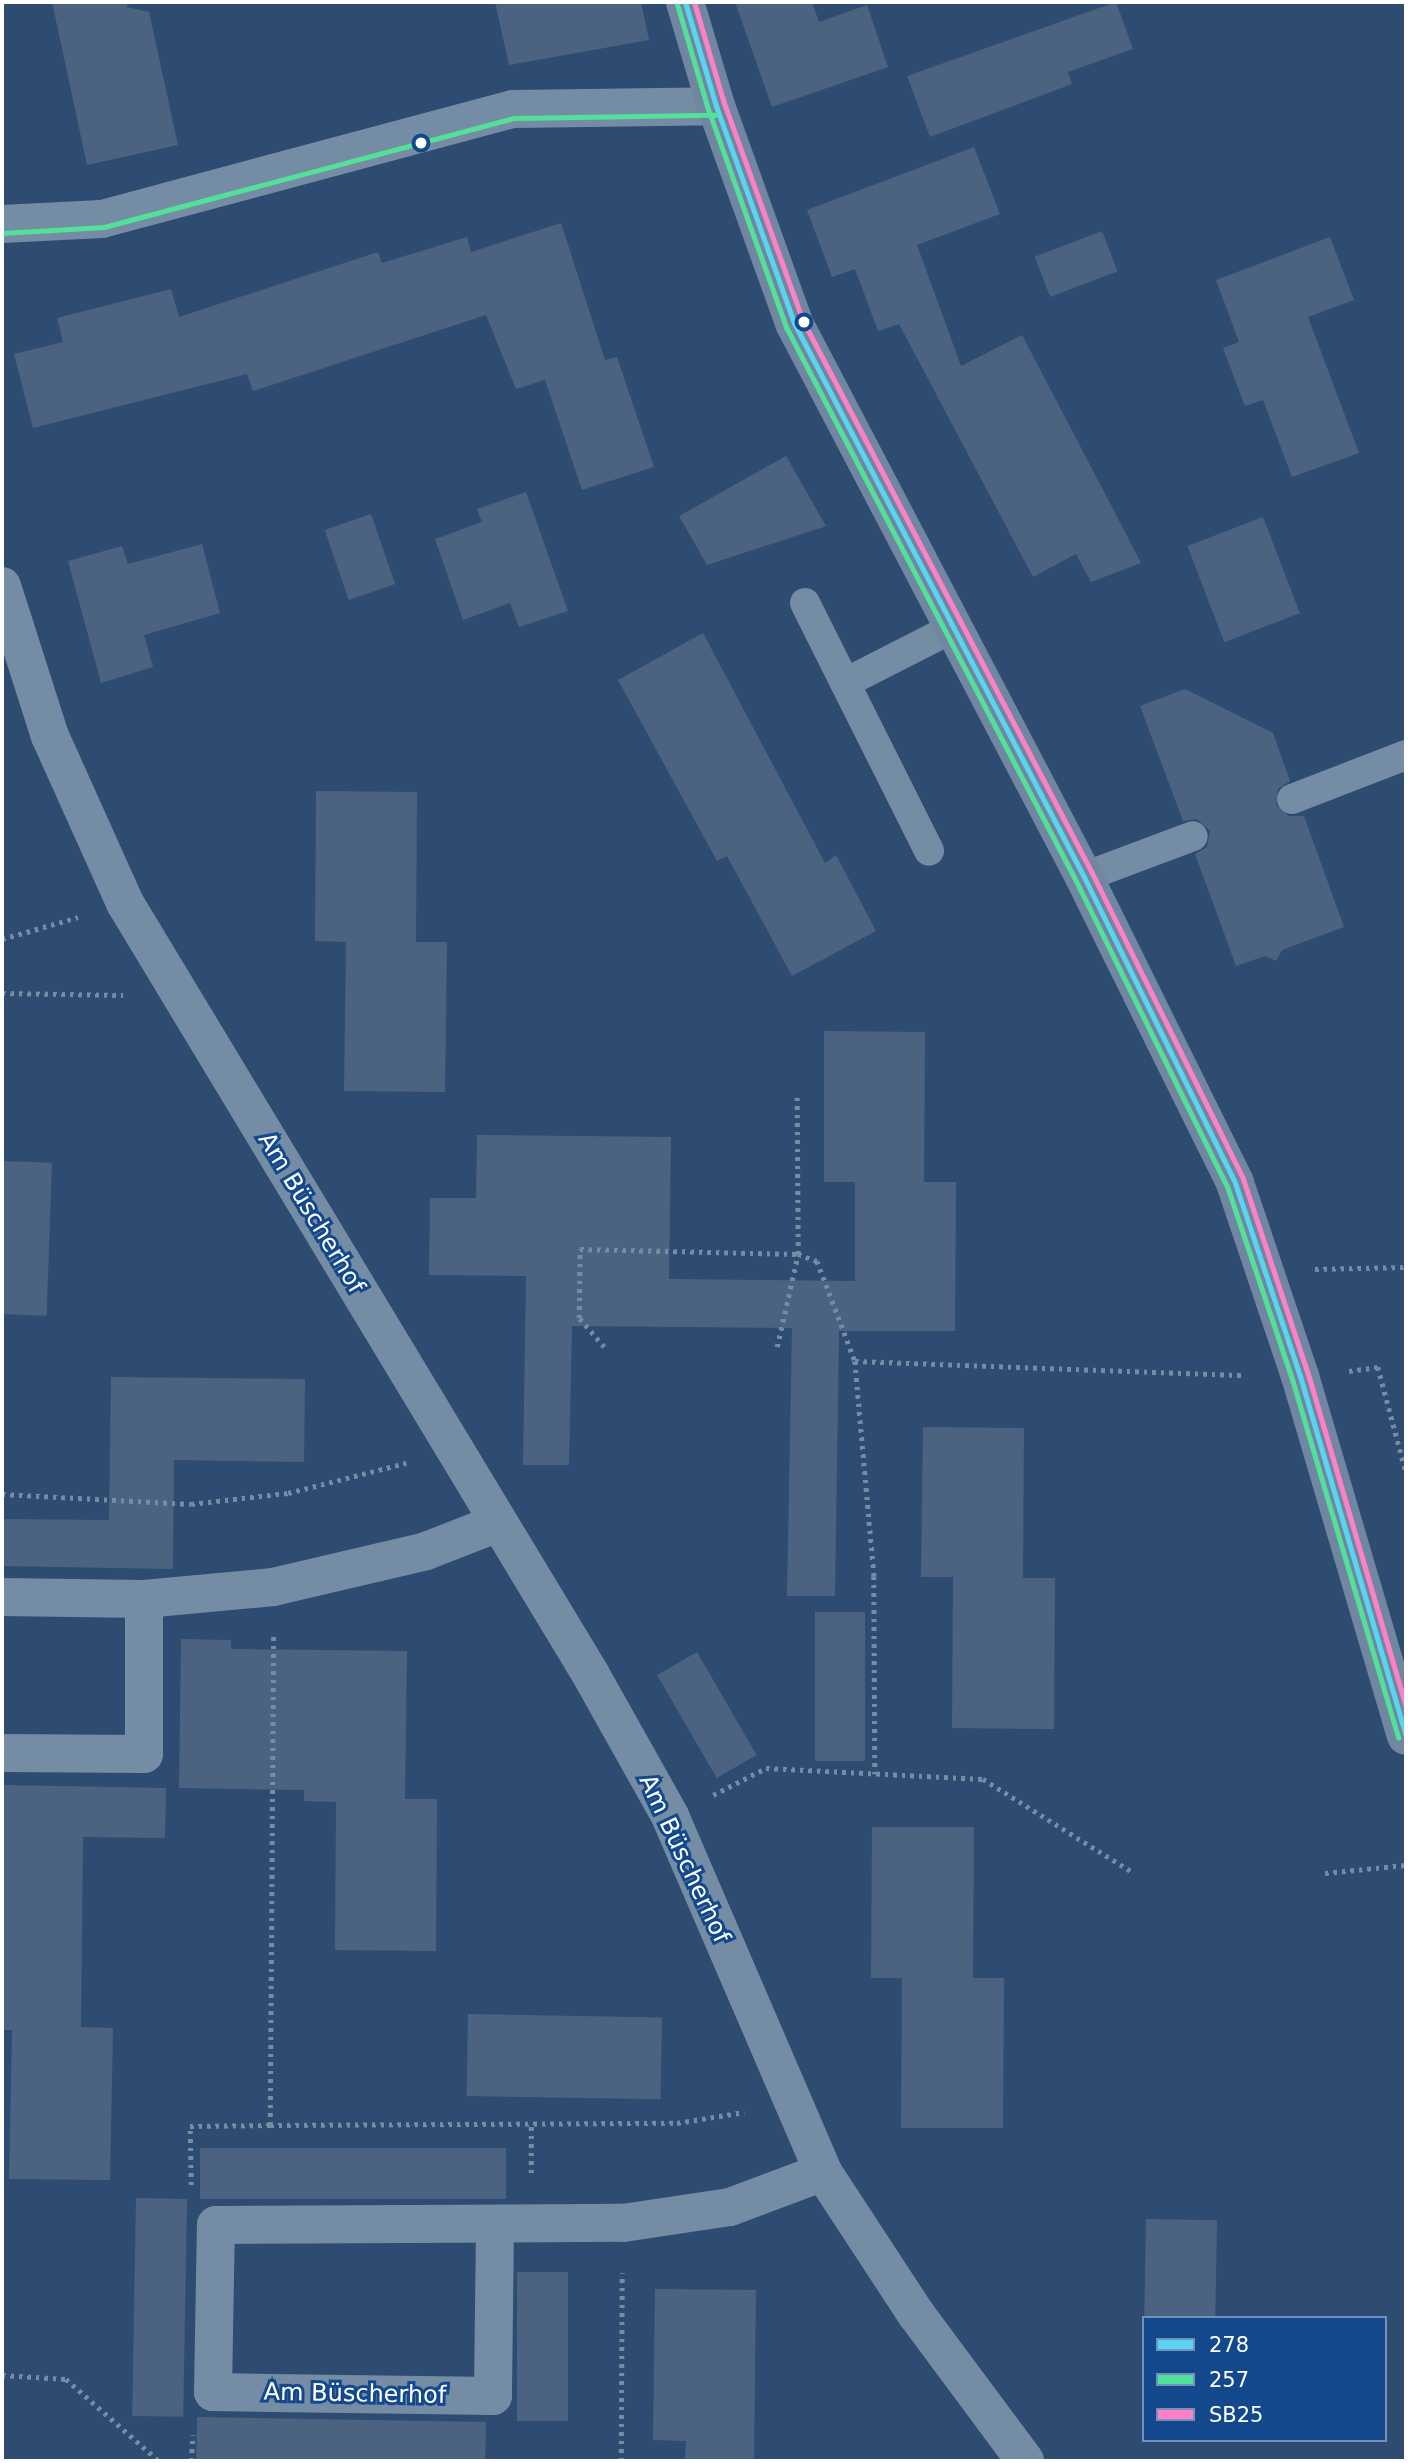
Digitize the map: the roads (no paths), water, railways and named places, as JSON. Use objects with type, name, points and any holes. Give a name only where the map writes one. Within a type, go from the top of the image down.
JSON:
[{"type":"main road","points":[[685,2],[716,106],[794,323],[1084,877],[1235,1183],[1300,1376],[1406,1736]]},
{"type":"street","points":[[2,224],[102,219],[513,109],[716,106]]},
{"type":"street","name":"Am Büscherhof","points":[[2,586],[50,736],[125,902],[498,1522],[670,1816],[790,2104],[823,2172],[916,2314],[1025,2461]]},
{"type":"street","points":[[2,1597],[144,1599],[274,1587],[426,1551],[498,1522]]},
{"type":"street","points":[[2,1753],[144,1754],[144,1599]]},
{"type":"street","points":[[495,2227],[622,2223],[730,2207],[823,2172]]},
{"type":"street","name":"Am Büscherhof","points":[[216,2225],[495,2227],[493,2396],[213,2392],[216,2225]]},
{"type":"lane","points":[[805,603],[929,851]]},
{"type":"lane","points":[[845,683],[955,627]]},
{"type":"lane","points":[[1292,799],[1406,755]]},
{"type":"lane","points":[[1084,877],[1193,836]]}]
